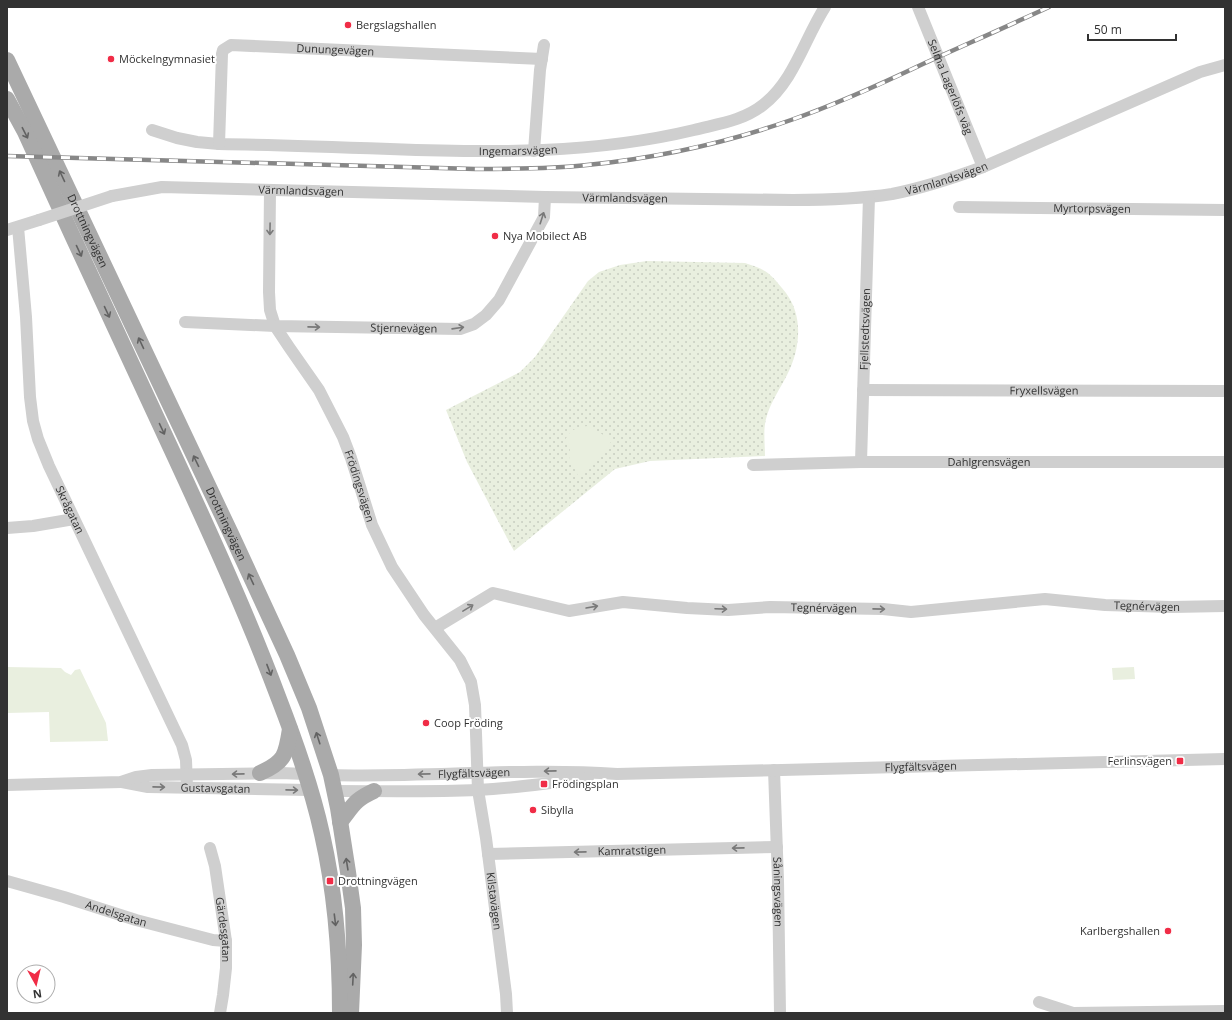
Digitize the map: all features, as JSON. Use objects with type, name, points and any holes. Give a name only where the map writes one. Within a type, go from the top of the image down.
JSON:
[{"type":"main road","name":"Drottningvägen","points":[[7,60],[232,536],[287,655],[308,708],[334,790],[348,872],[354,926],[354,967],[351,1013]]},
{"type":"main road","name":"Drottningvägen","points":[[7,99],[25,132],[211,536],[266,665],[290,727],[322,832],[338,945],[340,1013]]},
{"type":"main road","points":[[260,773],[277,764],[283,758],[286,751],[290,727]]},
{"type":"main road","points":[[305,774],[330,775]]},
{"type":"main road","points":[[310,790],[334,790]]},
{"type":"main road","points":[[340,822],[355,802],[374,791]]},
{"type":"street","name":"Ingemarsvägen","points":[[152,130],[176,138],[219,144],[460,152],[534,151],[643,140],[733,120],[762,106],[783,85],[806,42],[814,23],[824,7]]},
{"type":"street","name":"Selma Lagerlöfs väg","points":[[918,7],[983,167]]},
{"type":"street","name":"Dunungevägen","points":[[219,144],[222,54],[223,50],[231,44],[542,59]]},
{"type":"street","points":[[534,151],[544,45]]},
{"type":"street","name":"Värmlandsvägen","points":[[12,228],[112,196],[162,187],[545,198],[830,200],[870,197],[931,185],[983,167],[1200,72],[1225,65]]},
{"type":"street","name":"Frödingsvägen","points":[[270,190],[269,292],[270,310],[275,326],[319,390],[343,437],[372,525],[392,567],[419,608],[460,660],[470,682],[475,705],[478,790]]},
{"type":"street","name":"Fjellstedtsvägen","points":[[861,462],[870,197]]},
{"type":"street","name":"Stjernevägen","points":[[185,322],[275,326],[445,330],[460,329],[474,324],[486,316],[499,300],[544,217],[545,198]]},
{"type":"street","name":"Myrtorpsvägen","points":[[959,207],[1225,210]]},
{"type":"street","name":"Skrågatan","points":[[12,228],[26,317],[30,396],[33,421],[38,439],[49,466],[182,745],[186,760],[187,788]]},
{"type":"street","name":"Fryxellsvägen","points":[[863,390],[1225,391]]},
{"type":"street","name":"Dahlgrensvägen","points":[[753,465],[861,462],[1225,462]]},
{"type":"street","points":[[7,528],[33,526],[74,519]]},
{"type":"street","name":"Tegnérvägen","points":[[435,628],[493,593],[569,611],[623,602],[687,608],[742,609],[770,607],[883,609],[910,612],[1045,599],[1105,605],[1172,607],[1225,606]]},
{"type":"street","name":"Flygfältsvägen","points":[[330,775],[560,771],[617,774],[1225,759]]},
{"type":"street","name":"Såningsvägen","points":[[774,770],[780,1013]]},
{"type":"street","name":"Gustavsgatan","points":[[121,782],[136,777],[152,775],[260,773],[305,774]]},
{"type":"street","name":"Flygfältsvägen","points":[[334,790],[478,790],[541,784],[617,774]]},
{"type":"street","name":"Gustavsgatan","points":[[7,785],[121,782],[148,787],[310,790]]},
{"type":"street","name":"Kilstavägen","points":[[478,790],[488,854],[506,994],[507,1013]]},
{"type":"street","name":"Kamratstigen","points":[[488,854],[777,847]]},
{"type":"street","name":"Gärdesgatan","points":[[210,848],[215,866],[226,941],[226,968],[220,1013]]},
{"type":"street","name":"Andelsgatan","points":[[7,881],[136,920],[213,940],[226,941]]},
{"type":"street","points":[[1039,1002],[1073,1013],[1225,1011]]},
{"type":"green space","points":[[647,261],[745,263],[759,268],[772,277],[792,302],[798,323],[797,344],[795,355],[787,375],[766,419],[764,432],[765,456],[650,461],[615,469],[514,551],[467,462],[446,410],[520,372],[535,357],[588,281],[599,272],[620,265]]},
{"type":"green space","points":[[588,426],[612,440],[598,461],[578,476],[569,461],[570,448],[564,442],[573,430]]},
{"type":"green space","points":[[7,667],[61,668],[71,675],[75,670],[80,669],[106,723],[108,741],[50,742],[49,712],[7,713]]},
{"type":"green space","points":[[1134,667],[1135,679],[1113,680],[1112,668]]},
{"type":"railway","points":[[7,156],[475,169],[545,168],[613,162],[665,154],[716,142],[741,136],[791,120],[859,93],[1049,7]]},
{"type":"place","name":"Bergslagshallen","points":[[348,25]]},
{"type":"place","name":"Möckelngymnasiet","points":[[111,59]]},
{"type":"place","name":"Nya Mobilect AB","points":[[495,236]]},
{"type":"place","name":"Coop Fröding","points":[[426,723]]},
{"type":"place","name":"Ferlinsvägen","points":[[1180,761]]},
{"type":"place","name":"Frödingsplan","points":[[544,784]]},
{"type":"place","name":"Sibylla","points":[[533,810]]},
{"type":"place","name":"Drottningvägen","points":[[330,881]]},
{"type":"place","name":"Karlbergshallen","points":[[1168,931]]}]
